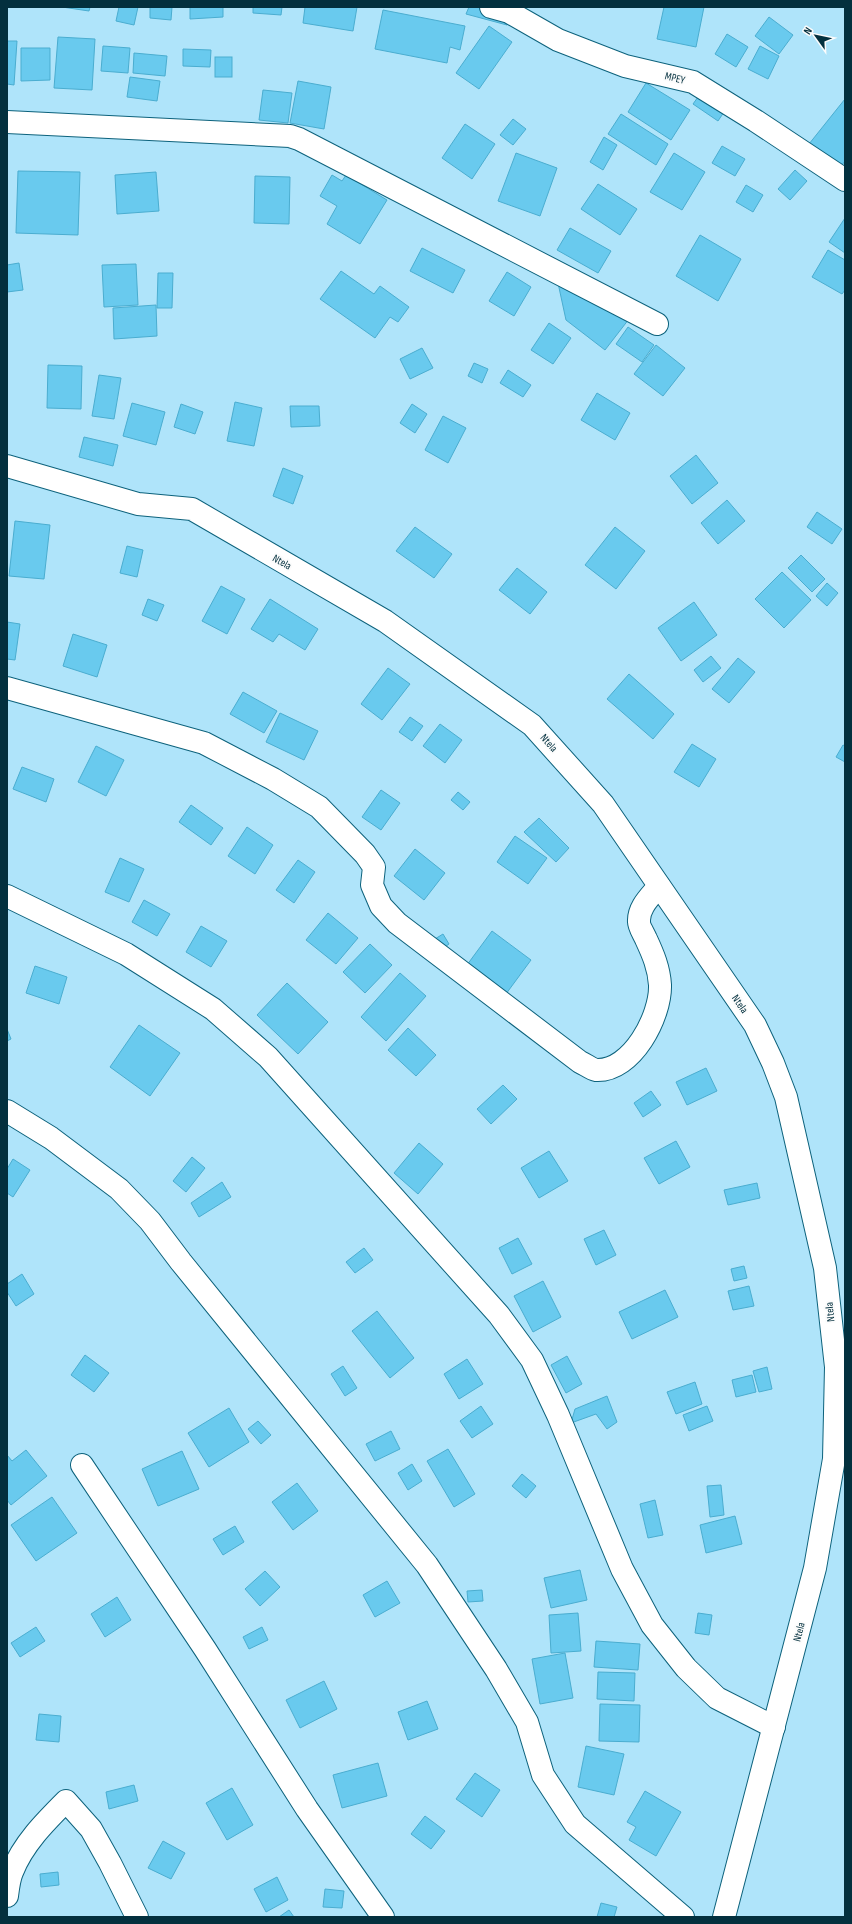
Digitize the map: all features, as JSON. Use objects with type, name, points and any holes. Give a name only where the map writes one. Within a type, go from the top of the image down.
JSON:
[{"type":"street","name":"MPEY","points":[[491,7],[509,12],[558,40],[625,66],[693,82],[756,121],[845,180]]},
{"type":"street","points":[[7,122],[282,135],[294,138],[657,324]]},
{"type":"street","name":"Ntela","points":[[7,466],[138,504],[192,509],[386,621],[532,725],[603,804],[755,1025],[773,1063],[786,1097],[825,1268],[836,1367],[834,1459],[815,1568],[724,1917]]},
{"type":"street","points":[[7,688],[204,743],[267,776],[319,807],[365,854],[374,868],[372,884],[382,906],[397,923],[580,1062],[595,1070],[608,1069],[628,1058],[643,1039],[654,1016],[660,986],[657,962],[639,922],[643,904],[659,886]]},
{"type":"street","points":[[7,896],[126,954],[213,1009],[268,1057],[499,1315],[532,1360],[558,1415],[622,1569],[652,1625],[686,1668],[717,1698],[774,1727]]},
{"type":"street","points":[[7,1111],[51,1138],[119,1189],[150,1221],[180,1262],[427,1565],[496,1669],[527,1722],[543,1775],[557,1798],[576,1824],[683,1917]]},
{"type":"street","points":[[82,1465],[200,1642],[308,1809],[383,1917]]},
{"type":"street","points":[[7,1896],[12,1873],[28,1843],[47,1820],[66,1801],[90,1829],[110,1863],[137,1917]]},
{"type":"building","points":[[62,7],[90,7],[89,11]]},
{"type":"building","points":[[119,7],[138,7],[134,25],[116,21]]},
{"type":"building","points":[[150,7],[172,7],[171,20],[150,18]]},
{"type":"building","points":[[190,7],[223,7],[223,17],[190,19]]},
{"type":"building","points":[[253,7],[282,7],[281,15],[253,13]]},
{"type":"building","points":[[305,7],[357,7],[353,31],[303,23]]},
{"type":"building","points":[[469,7],[484,7],[508,15],[507,25],[466,14]]},
{"type":"building","points":[[664,7],[704,7],[696,47],[657,39]]},
{"type":"building","points":[[383,10],[465,26],[460,50],[450,47],[447,63],[375,49]]},
{"type":"building","points":[[769,17],[793,35],[779,54],[755,36]]},
{"type":"building","points":[[489,26],[512,42],[479,89],[456,73]]},
{"type":"building","points":[[727,34],[748,47],[736,67],[715,54]]},
{"type":"building","points":[[58,37],[95,39],[92,90],[54,88]]},
{"type":"building","points":[[7,41],[17,41],[14,85],[7,84]]},
{"type":"building","points":[[103,46],[130,48],[128,73],[101,71]]},
{"type":"building","points":[[760,46],[779,56],[768,79],[748,69]]},
{"type":"building","points":[[21,48],[50,48],[50,80],[21,81]]},
{"type":"building","points":[[183,49],[211,50],[210,67],[183,66]]},
{"type":"building","points":[[134,53],[167,56],[165,76],[133,73]]},
{"type":"building","points":[[215,57],[232,57],[232,77],[215,77]]},
{"type":"building","points":[[130,77],[160,81],[157,101],[127,97]]},
{"type":"building","points":[[298,81],[331,87],[324,129],[290,123]]},
{"type":"building","points":[[646,83],[690,110],[671,140],[628,112]]},
{"type":"building","points":[[263,90],[292,93],[288,123],[259,120]]},
{"type":"building","points":[[703,90],[728,106],[718,121],[693,104]]},
{"type":"building","points":[[845,99],[845,161],[839,169],[809,144]]},
{"type":"building","points":[[621,114],[668,144],[656,165],[608,134]]},
{"type":"building","points":[[513,119],[526,129],[513,145],[500,135]]},
{"type":"building","points":[[465,124],[495,144],[472,179],[442,158]]},
{"type":"building","points":[[604,137],[617,145],[603,170],[590,162]]},
{"type":"building","points":[[722,146],[745,159],[735,176],[712,163]]},
{"type":"building","points":[[516,153],[557,168],[540,216],[498,201]]},
{"type":"building","points":[[674,153],[705,172],[682,210],[650,192]]},
{"type":"building","points":[[795,170],[807,181],[790,200],[778,189]]},
{"type":"building","points":[[18,171],[80,172],[78,235],[16,233]]},
{"type":"building","points":[[156,172],[159,211],[117,214],[115,175]]},
{"type":"building","points":[[332,175],[342,181],[346,175],[387,200],[360,244],[327,224],[337,206],[320,196]]},
{"type":"building","points":[[255,176],[290,177],[289,224],[254,223]]},
{"type":"building","points":[[598,184],[637,209],[620,235],[581,209]]},
{"type":"building","points":[[746,185],[763,195],[753,212],[736,202]]},
{"type":"building","points":[[845,218],[845,253],[829,242]]},
{"type":"building","points":[[570,228],[611,251],[598,273],[557,250]]},
{"type":"building","points":[[700,235],[741,259],[718,301],[676,276]]},
{"type":"building","points":[[422,248],[465,270],[453,293],[410,271]]},
{"type":"building","points":[[828,250],[845,260],[845,290],[842,294],[812,277]]},
{"type":"building","points":[[19,263],[23,290],[7,292],[7,265]]},
{"type":"building","points":[[136,264],[138,305],[104,307],[102,265]]},
{"type":"building","points":[[341,271],[374,294],[380,286],[409,307],[398,322],[390,317],[375,338],[320,299]]},
{"type":"building","points":[[507,272],[531,287],[514,316],[489,301]]},
{"type":"building","points":[[158,273],[173,273],[172,308],[157,308]]},
{"type":"building","points":[[558,283],[629,319],[605,350],[566,320]]},
{"type":"building","points":[[156,305],[157,336],[114,339],[113,308]]},
{"type":"building","points":[[549,323],[571,338],[553,364],[531,350]]},
{"type":"building","points":[[628,327],[654,345],[642,362],[616,344]]},
{"type":"building","points":[[656,345],[685,368],[663,396],[634,374]]},
{"type":"building","points":[[422,348],[433,368],[410,379],[400,359]]},
{"type":"building","points":[[474,363],[488,369],[482,383],[468,376]]},
{"type":"building","points":[[48,365],[82,366],[81,409],[47,408]]},
{"type":"building","points":[[508,370],[531,385],[523,397],[500,383]]},
{"type":"building","points":[[99,375],[121,378],[114,419],[92,416]]},
{"type":"building","points":[[597,393],[630,413],[615,440],[581,420]]},
{"type":"building","points":[[235,402],[262,408],[254,446],[227,441]]},
{"type":"building","points":[[132,403],[165,412],[156,445],[123,436]]},
{"type":"building","points":[[181,404],[203,412],[195,434],[174,427]]},
{"type":"building","points":[[412,404],[427,414],[415,433],[400,423]]},
{"type":"building","points":[[290,406],[319,406],[320,426],[291,427]]},
{"type":"building","points":[[443,416],[466,428],[448,463],[425,450]]},
{"type":"building","points":[[84,437],[118,445],[113,466],[79,457]]},
{"type":"building","points":[[696,455],[718,483],[692,504],[670,476]]},
{"type":"building","points":[[283,468],[303,476],[293,504],[273,496]]},
{"type":"building","points":[[727,500],[745,521],[718,544],[701,523]]},
{"type":"building","points":[[817,512],[842,529],[832,544],[807,527]]},
{"type":"building","points":[[15,521],[50,525],[44,579],[9,576]]},
{"type":"building","points":[[415,527],[452,554],[434,578],[396,551]]},
{"type":"building","points":[[615,527],[645,551],[616,589],[585,565]]},
{"type":"building","points":[[127,546],[143,550],[137,577],[120,573]]},
{"type":"building","points":[[801,555],[825,579],[812,592],[788,568]]},
{"type":"building","points":[[517,568],[547,592],[530,614],[499,590]]},
{"type":"building","points":[[782,572],[811,600],[784,628],[755,599]]},
{"type":"building","points":[[827,583],[838,593],[827,606],[816,596]]},
{"type":"building","points":[[221,586],[245,599],[227,634],[202,621]]},
{"type":"building","points":[[148,599],[164,605],[157,621],[142,615]]},
{"type":"building","points":[[270,599],[318,629],[305,650],[279,634],[273,642],[251,629]]},
{"type":"building","points":[[694,602],[717,635],[681,661],[658,628]]},
{"type":"building","points":[[7,622],[20,624],[15,660],[7,659]]},
{"type":"building","points":[[73,634],[107,645],[97,677],[63,666]]},
{"type":"building","points":[[711,656],[721,668],[703,682],[694,670]]},
{"type":"building","points":[[738,658],[755,672],[729,703],[712,689]]},
{"type":"building","points":[[388,668],[410,684],[382,720],[361,704]]},
{"type":"building","points":[[629,674],[674,714],[653,739],[607,699]]},
{"type":"building","points":[[243,692],[277,711],[264,733],[230,714]]},
{"type":"building","points":[[280,713],[318,731],[304,760],[266,742]]},
{"type":"building","points":[[410,717],[423,726],[412,741],[399,732]]},
{"type":"building","points":[[440,724],[462,740],[445,763],[423,746]]},
{"type":"building","points":[[692,744],[716,759],[699,787],[674,772]]},
{"type":"building","points":[[843,745],[845,746],[845,762],[836,757]]},
{"type":"building","points":[[96,746],[124,760],[106,796],[78,782]]},
{"type":"building","points":[[22,767],[54,779],[46,802],[13,789]]},
{"type":"building","points":[[381,790],[400,803],[381,830],[362,817]]},
{"type":"building","points":[[458,792],[470,802],[463,810],[451,800]]},
{"type":"building","points":[[191,805],[223,828],[211,845],[179,822]]},
{"type":"building","points":[[539,818],[569,848],[556,862],[524,832]]},
{"type":"building","points":[[247,827],[273,845],[255,874],[228,856]]},
{"type":"building","points":[[515,836],[547,858],[528,884],[497,862]]},
{"type":"building","points":[[415,849],[445,873],[424,900],[394,876]]},
{"type":"building","points":[[120,858],[144,869],[129,902],[105,892]]},
{"type":"building","points":[[298,860],[315,872],[294,903],[276,890]]},
{"type":"building","points":[[144,900],[170,914],[157,936],[132,922]]},
{"type":"building","points":[[328,913],[358,938],[336,964],[306,940]]},
{"type":"building","points":[[201,926],[227,941],[211,967],[186,952]]},
{"type":"building","points":[[492,931],[531,960],[503,998],[464,969]]},
{"type":"building","points":[[443,934],[449,944],[437,953],[430,942]]},
{"type":"building","points":[[370,944],[392,965],[365,993],[343,972]]},
{"type":"building","points":[[35,966],[67,977],[59,1004],[26,993]]},
{"type":"building","points":[[400,973],[426,996],[386,1041],[361,1017]]},
{"type":"building","points":[[287,983],[328,1022],[298,1054],[257,1015]]},
{"type":"building","points":[[139,1025],[180,1053],[150,1096],[110,1067]]},
{"type":"building","points":[[408,1028],[436,1055],[416,1076],[388,1050]]},
{"type":"building","points":[[7,1029],[11,1039],[7,1041]]},
{"type":"building","points":[[706,1068],[717,1091],[687,1105],[676,1082]]},
{"type":"building","points":[[503,1085],[517,1099],[491,1124],[477,1109]]},
{"type":"building","points":[[651,1091],[661,1105],[643,1117],[634,1103]]},
{"type":"building","points":[[676,1141],[690,1167],[659,1184],[644,1158]]},
{"type":"building","points":[[419,1143],[443,1164],[418,1194],[394,1173]]},
{"type":"building","points":[[549,1151],[568,1181],[539,1198],[521,1168]]},
{"type":"building","points":[[192,1157],[205,1168],[186,1192],[173,1181]]},
{"type":"building","points":[[13,1159],[30,1170],[13,1197],[7,1193],[7,1169]]},
{"type":"building","points":[[222,1182],[231,1197],[199,1217],[191,1203]]},
{"type":"building","points":[[757,1183],[760,1198],[728,1205],[724,1190]]},
{"type":"building","points":[[604,1230],[616,1255],[596,1265],[584,1239]]},
{"type":"building","points":[[518,1238],[532,1264],[512,1274],[499,1248]]},
{"type":"building","points":[[364,1248],[373,1260],[355,1273],[346,1262]]},
{"type":"building","points":[[744,1266],[747,1278],[734,1281],[731,1269]]},
{"type":"building","points":[[22,1274],[34,1294],[16,1306],[7,1292],[7,1284]]},
{"type":"building","points":[[543,1281],[561,1317],[533,1332],[514,1296]]},
{"type":"building","points":[[749,1286],[754,1306],[733,1310],[728,1291]]},
{"type":"building","points":[[665,1290],[678,1317],[632,1339],[619,1312]]},
{"type":"building","points":[[377,1311],[414,1358],[390,1378],[352,1331]]},
{"type":"building","points":[[85,1355],[109,1373],[94,1392],[71,1375]]},
{"type":"building","points":[[567,1356],[582,1384],[566,1393],[551,1365]]},
{"type":"building","points":[[467,1359],[483,1384],[459,1399],[444,1374]]},
{"type":"building","points":[[343,1366],[357,1388],[345,1396],[331,1374]]},
{"type":"building","points":[[767,1367],[772,1389],[759,1392],[753,1371]]},
{"type":"building","points":[[752,1375],[756,1392],[736,1397],[732,1380]]},
{"type":"building","points":[[695,1382],[702,1404],[676,1414],[667,1392]]},
{"type":"building","points":[[607,1396],[617,1422],[607,1429],[596,1414],[571,1423],[575,1409]]},
{"type":"building","points":[[481,1406],[493,1424],[472,1438],[460,1421]]},
{"type":"building","points":[[707,1406],[713,1421],[689,1431],[683,1415]]},
{"type":"building","points":[[229,1408],[249,1442],[209,1467],[188,1433]]},
{"type":"building","points":[[258,1421],[271,1435],[261,1444],[248,1429]]},
{"type":"building","points":[[391,1431],[400,1449],[375,1461],[366,1444]]},
{"type":"building","points":[[448,1449],[475,1494],[454,1507],[427,1461]]},
{"type":"building","points":[[26,1450],[47,1476],[11,1505],[7,1500],[7,1455],[12,1461]]},
{"type":"building","points":[[182,1451],[199,1489],[158,1506],[142,1469]]},
{"type":"building","points":[[412,1464],[422,1481],[408,1490],[398,1473]]},
{"type":"building","points":[[522,1474],[536,1486],[526,1498],[512,1486]]},
{"type":"building","points":[[297,1483],[318,1511],[293,1530],[272,1502]]},
{"type":"building","points":[[721,1485],[724,1515],[710,1517],[707,1486]]},
{"type":"building","points":[[52,1497],[77,1533],[36,1561],[11,1525]]},
{"type":"building","points":[[655,1500],[663,1535],[648,1538],[640,1504]]},
{"type":"building","points":[[735,1516],[742,1544],[706,1553],[700,1525]]},
{"type":"building","points":[[235,1526],[244,1542],[223,1555],[213,1539]]},
{"type":"building","points":[[580,1570],[587,1600],[551,1608],[544,1578]]},
{"type":"building","points":[[265,1571],[280,1587],[260,1606],[245,1589]]},
{"type":"building","points":[[387,1581],[400,1603],[375,1617],[363,1595]]},
{"type":"building","points":[[482,1590],[483,1601],[468,1602],[467,1591]]},
{"type":"building","points":[[117,1597],[131,1620],[105,1637],[91,1614]]},
{"type":"building","points":[[578,1613],[581,1651],[551,1653],[549,1615]]},
{"type":"building","points":[[698,1613],[712,1615],[709,1635],[695,1633]]},
{"type":"building","points":[[36,1627],[45,1641],[20,1657],[11,1643]]},
{"type":"building","points":[[262,1627],[268,1640],[249,1649],[243,1637]]},
{"type":"building","points":[[596,1641],[640,1644],[638,1670],[594,1667]]},
{"type":"building","points":[[565,1653],[573,1698],[540,1704],[532,1659]]},
{"type":"building","points":[[598,1672],[635,1673],[634,1701],[597,1699]]},
{"type":"building","points":[[324,1681],[337,1709],[300,1728],[286,1700]]},
{"type":"building","points":[[427,1701],[438,1729],[408,1740],[398,1712]]},
{"type":"building","points":[[600,1704],[640,1705],[639,1742],[599,1741]]},
{"type":"building","points":[[39,1714],[61,1716],[59,1742],[36,1740]]},
{"type":"building","points":[[586,1746],[624,1754],[614,1795],[578,1787]]},
{"type":"building","points":[[378,1763],[387,1796],[342,1808],[333,1775]]},
{"type":"building","points":[[475,1773],[500,1790],[482,1817],[456,1799]]},
{"type":"building","points":[[134,1785],[138,1801],[109,1809],[106,1792]]},
{"type":"building","points":[[232,1788],[253,1825],[227,1840],[206,1803]]},
{"type":"building","points":[[645,1791],[681,1812],[656,1856],[629,1840],[636,1827],[627,1822]]},
{"type":"building","points":[[425,1816],[445,1831],[431,1849],[411,1834]]},
{"type":"building","points":[[163,1841],[185,1853],[171,1879],[148,1868]]},
{"type":"building","points":[[58,1872],[59,1885],[41,1887],[40,1874]]},
{"type":"building","points":[[277,1877],[288,1900],[266,1912],[254,1889]]},
{"type":"building","points":[[325,1889],[344,1891],[342,1908],[323,1907]]},
{"type":"building","points":[[601,1903],[617,1907],[614,1917],[597,1917]]},
{"type":"building","points":[[289,1910],[294,1917],[279,1917]]}]
